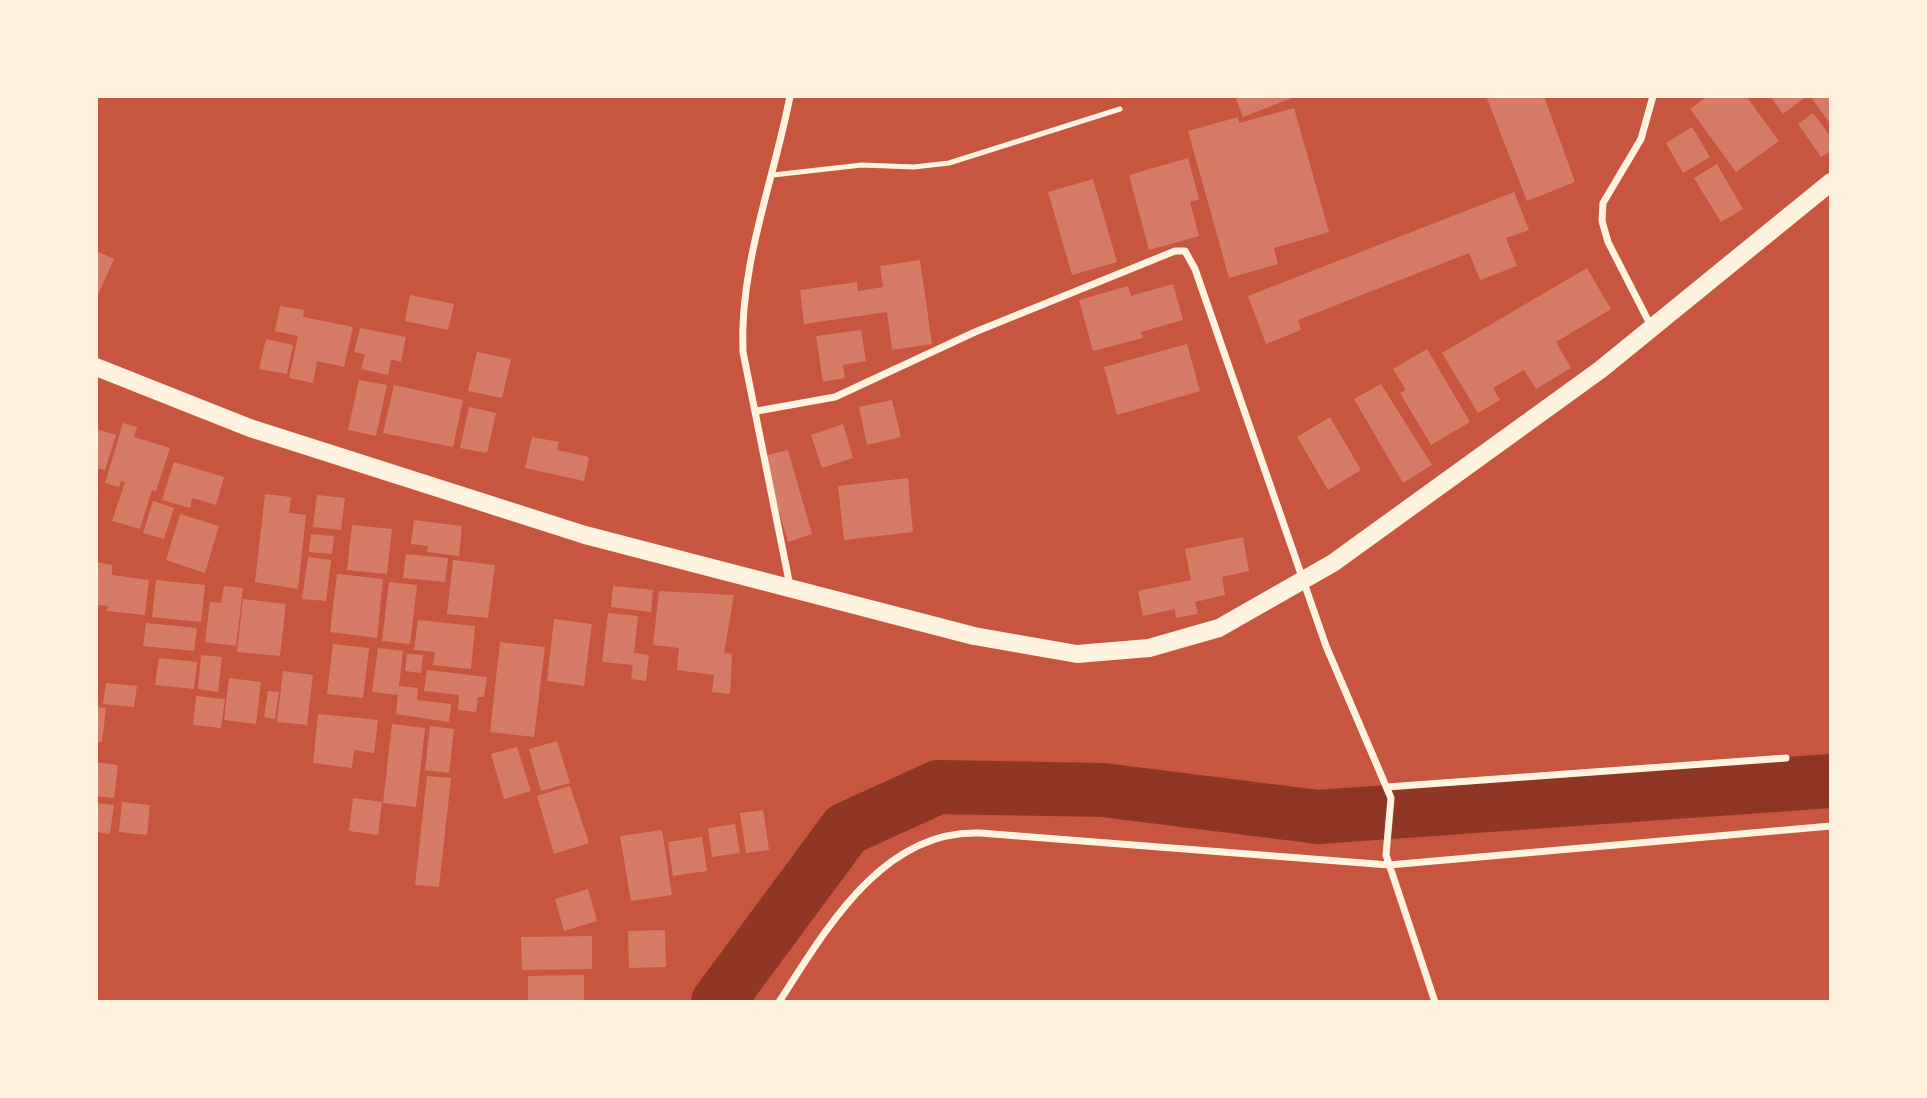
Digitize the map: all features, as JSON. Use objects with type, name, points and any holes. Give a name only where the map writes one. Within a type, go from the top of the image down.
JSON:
[{"type":"main road","points":[[96,367],[250,429],[585,535],[790,586],[974,636],[1076,654],[1149,648],[1219,628],[1333,563],[1589,378],[1831,183]]},
{"type":"street","points":[[790,96],[745,290],[742,322],[743,352],[757,411],[790,586]]},
{"type":"street","points":[[1651,326],[1608,242],[1602,221],[1603,203],[1636,150],[1653,96]]},
{"type":"street","points":[[757,411],[835,397],[975,332],[1175,251],[1185,251],[1195,269],[1326,646],[1391,798],[1386,855],[1435,1002]]},
{"type":"street","points":[[1387,787],[1786,758]]},
{"type":"street","points":[[779,1002],[847,902],[915,847],[949,834],[980,833],[1389,865],[1831,826]]},
{"type":"lane","points":[[773,175],[862,165],[914,167],[949,163],[1120,109]]},
{"type":"building","points":[[1235,96],[1297,96],[1243,117]]},
{"type":"building","points":[[1486,96],[1544,96],[1575,182],[1527,201]]},
{"type":"building","points":[[1708,96],[1746,96],[1779,141],[1736,172],[1690,109]]},
{"type":"building","points":[[1770,96],[1807,96],[1783,114]]},
{"type":"building","points":[[1810,96],[1831,96],[1831,125]]},
{"type":"building","points":[[1294,108],[1329,232],[1274,248],[1278,264],[1229,278],[1188,131],[1238,117],[1239,123]]},
{"type":"building","points":[[1813,113],[1831,137],[1831,151],[1821,157],[1798,124]]},
{"type":"building","points":[[1692,127],[1710,157],[1683,173],[1666,143]]},
{"type":"building","points":[[1188,158],[1199,199],[1190,202],[1199,236],[1149,250],[1129,175]]},
{"type":"building","points":[[1717,164],[1743,209],[1721,222],[1694,178]]},
{"type":"building","points":[[1093,179],[1117,262],[1072,275],[1048,192]]},
{"type":"building","points":[[1514,192],[1529,230],[1506,238],[1517,266],[1480,280],[1469,253],[1298,320],[1301,330],[1266,344],[1248,296]]},
{"type":"building","points":[[96,251],[114,259],[96,299]]},
{"type":"building","points":[[920,260],[932,344],[892,350],[887,312],[804,324],[800,290],[857,282],[858,291],[883,287],[880,266]]},
{"type":"building","points":[[1587,268],[1611,309],[1556,342],[1571,368],[1536,389],[1524,370],[1493,388],[1500,400],[1478,413],[1442,353]]},
{"type":"building","points":[[1173,284],[1183,320],[1141,332],[1143,338],[1093,351],[1079,300],[1128,286],[1131,296]]},
{"type":"building","points":[[410,295],[454,304],[448,330],[405,321]]},
{"type":"building","points":[[280,306],[304,310],[303,317],[353,327],[344,367],[317,361],[313,383],[289,378],[298,336],[275,331]]},
{"type":"building","points":[[360,328],[406,337],[401,362],[391,359],[388,375],[361,369],[365,354],[354,352]]},
{"type":"building","points":[[861,330],[866,361],[843,365],[845,378],[823,382],[816,336]]},
{"type":"building","points":[[266,339],[293,345],[287,374],[259,369]]},
{"type":"building","points":[[1187,344],[1200,391],[1117,415],[1104,367]]},
{"type":"building","points":[[1427,349],[1470,422],[1431,445],[1400,393],[1406,390],[1393,369]]},
{"type":"building","points":[[477,352],[511,359],[502,398],[468,391]]},
{"type":"building","points":[[359,380],[387,385],[376,436],[348,430]]},
{"type":"building","points":[[1381,384],[1432,465],[1403,483],[1354,399]]},
{"type":"building","points":[[394,385],[463,400],[453,447],[383,433]]},
{"type":"building","points":[[892,400],[901,437],[867,445],[859,407]]},
{"type":"building","points":[[469,407],[496,413],[487,453],[460,448]]},
{"type":"building","points":[[1330,417],[1361,470],[1328,490],[1297,437]]},
{"type":"building","points":[[123,423],[137,427],[134,437],[170,448],[156,491],[152,490],[140,529],[112,521],[125,482],[121,481],[119,487],[105,483]]},
{"type":"building","points":[[843,424],[853,458],[822,468],[811,435]]},
{"type":"building","points":[[96,429],[116,435],[105,470],[96,468]]},
{"type":"building","points":[[532,437],[559,442],[557,450],[589,457],[584,481],[525,468]]},
{"type":"building","points":[[788,450],[812,534],[788,542],[763,456]]},
{"type":"building","points":[[174,462],[224,477],[216,505],[192,498],[190,508],[162,500]]},
{"type":"building","points":[[908,478],[913,532],[844,540],[838,486]]},
{"type":"building","points":[[265,494],[291,497],[289,513],[306,515],[298,589],[255,582]]},
{"type":"building","points":[[317,495],[345,498],[341,530],[313,527]]},
{"type":"building","points":[[153,501],[174,508],[164,539],[143,533]]},
{"type":"building","points":[[180,514],[219,526],[205,573],[166,560]]},
{"type":"building","points":[[414,520],[462,526],[459,556],[427,552],[428,546],[411,544]]},
{"type":"building","points":[[352,525],[392,529],[387,574],[347,570]]},
{"type":"building","points":[[311,534],[334,536],[332,554],[309,552]]},
{"type":"building","points":[[1243,537],[1249,571],[1222,577],[1225,595],[1195,602],[1198,614],[1176,618],[1175,609],[1143,616],[1138,591],[1191,580],[1185,549]]},
{"type":"building","points":[[406,554],[448,558],[445,582],[403,578]]},
{"type":"building","points":[[308,557],[331,560],[326,601],[302,599]]},
{"type":"building","points":[[453,560],[495,565],[488,618],[447,614]]},
{"type":"building","points":[[96,562],[112,565],[112,575],[149,580],[145,615],[107,611],[108,606],[96,605]]},
{"type":"building","points":[[337,574],[383,579],[377,638],[330,632]]},
{"type":"building","points":[[156,580],[205,585],[201,622],[152,617]]},
{"type":"building","points":[[389,582],[417,585],[410,644],[382,641]]},
{"type":"building","points":[[224,586],[243,588],[236,646],[205,642],[210,602],[221,603]]},
{"type":"building","points":[[613,586],[653,590],[651,612],[611,607]]},
{"type":"building","points":[[659,591],[734,595],[724,653],[732,654],[730,694],[712,692],[714,675],[677,670],[679,648],[653,645]]},
{"type":"building","points":[[243,599],[286,604],[280,656],[237,652]]},
{"type":"building","points":[[608,613],[638,616],[634,653],[649,655],[646,681],[631,679],[633,665],[602,662]]},
{"type":"building","points":[[554,619],[592,624],[584,686],[547,681]]},
{"type":"building","points":[[418,620],[475,626],[471,669],[433,665],[435,652],[414,650]]},
{"type":"building","points":[[146,623],[197,628],[194,651],[143,646]]},
{"type":"building","points":[[500,642],[545,647],[534,737],[490,732]]},
{"type":"building","points":[[333,644],[369,648],[363,698],[327,694]]},
{"type":"building","points":[[378,648],[403,651],[399,686],[418,688],[417,700],[451,704],[449,722],[396,714],[398,695],[372,692]]},
{"type":"building","points":[[407,654],[423,655],[421,673],[405,671]]},
{"type":"building","points":[[201,655],[222,657],[218,692],[198,689]]},
{"type":"building","points":[[159,658],[197,662],[194,689],[155,685]]},
{"type":"building","points":[[427,670],[487,677],[484,697],[478,697],[476,712],[458,710],[459,695],[424,691]]},
{"type":"building","points":[[283,671],[313,675],[307,725],[277,722]]},
{"type":"building","points":[[229,678],[261,682],[256,724],[224,720]]},
{"type":"building","points":[[106,683],[137,686],[134,707],[103,704]]},
{"type":"building","points":[[268,691],[279,692],[275,719],[264,717]]},
{"type":"building","points":[[196,696],[225,699],[221,728],[193,725]]},
{"type":"building","points":[[96,707],[106,708],[102,742],[96,742]]},
{"type":"building","points":[[318,714],[378,720],[374,753],[354,750],[352,768],[313,763]]},
{"type":"building","points":[[392,724],[425,728],[416,807],[383,803]]},
{"type":"building","points":[[430,726],[454,729],[449,773],[425,770]]},
{"type":"building","points":[[557,741],[570,783],[541,791],[529,749]]},
{"type":"building","points":[[517,747],[531,791],[504,799],[491,754]]},
{"type":"building","points":[[96,762],[118,765],[114,798],[96,796]]},
{"type":"building","points":[[427,776],[451,778],[439,887],[415,885]]},
{"type":"building","points":[[570,786],[589,843],[554,854],[537,796]]},
{"type":"building","points":[[353,798],[382,802],[378,835],[349,831]]},
{"type":"building","points":[[122,802],[150,805],[147,835],[119,832]]},
{"type":"building","points":[[96,803],[114,805],[110,834],[96,832]]},
{"type":"building","points":[[763,810],[769,850],[746,853],[740,813]]},
{"type":"building","points":[[735,824],[740,853],[712,857],[708,828]]},
{"type":"building","points":[[662,830],[672,895],[631,901],[620,836]]},
{"type":"building","points":[[702,837],[707,871],[673,876],[668,842]]},
{"type":"building","points":[[588,889],[597,921],[564,931],[555,899]]},
{"type":"building","points":[[665,930],[666,967],[629,968],[628,931]]},
{"type":"building","points":[[592,936],[592,969],[522,970],[521,937]]},
{"type":"building","points":[[584,975],[584,1002],[528,1002],[528,976]]},
{"type":"waterway","points":[[718,1002],[846,829],[938,787],[1103,790],[1318,817],[1831,781]]}]
